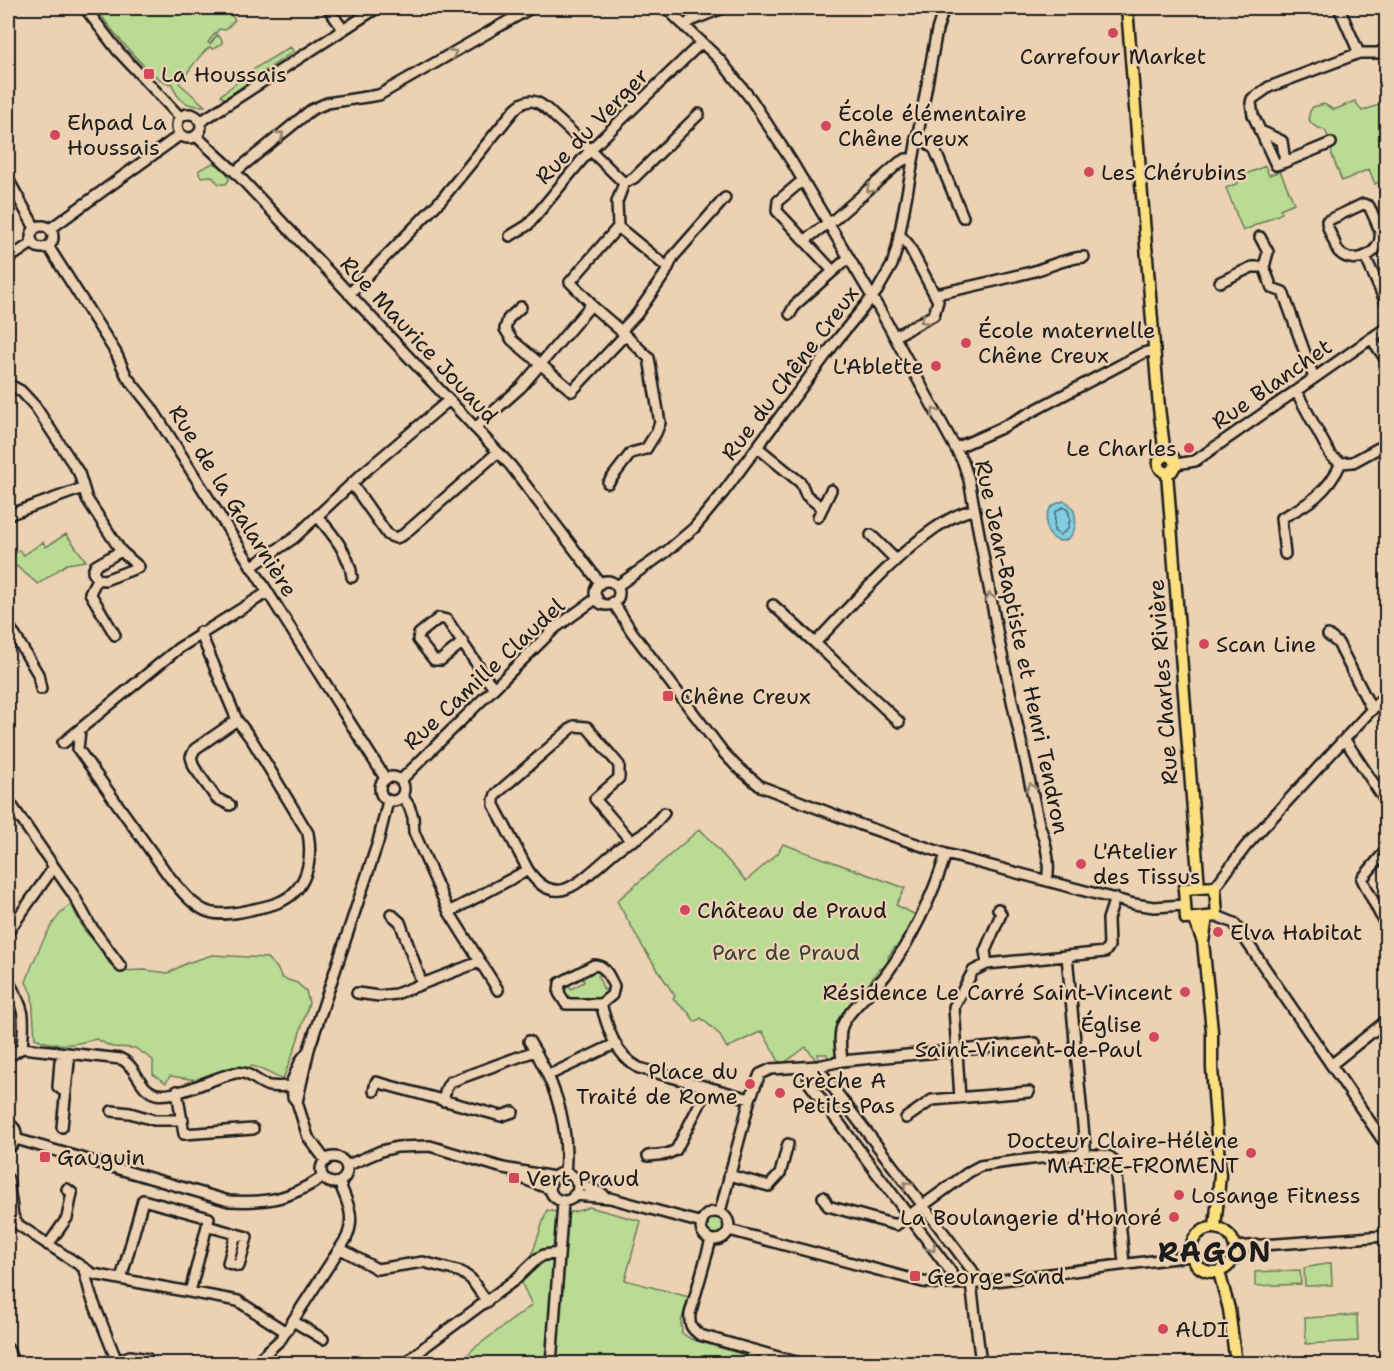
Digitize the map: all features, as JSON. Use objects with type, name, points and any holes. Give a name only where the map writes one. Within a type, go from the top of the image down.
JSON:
[{"type":"main road","name":"Rue Charles Rivière","points":[[1127,8],[1165,455],[1159,460],[1159,466],[1167,473],[1199,888]]},
{"type":"main road","points":[[1165,455],[1173,457],[1176,464],[1174,469],[1167,473]]},
{"type":"main road","points":[[1203,942],[1212,917],[1215,887],[1184,889],[1186,919],[1212,917]]},
{"type":"main road","points":[[1194,918],[1203,942],[1212,1031],[1212,1068],[1220,1175],[1215,1228]]},
{"type":"main road","points":[[1209,1228],[1226,1232],[1235,1247],[1233,1260],[1219,1272],[1201,1270],[1191,1256],[1191,1243],[1198,1233],[1209,1228]]},
{"type":"main road","points":[[1219,1272],[1229,1309],[1236,1364]]},
{"type":"street","points":[[85,8],[118,51],[180,117]]},
{"type":"street","points":[[328,8],[342,28]]},
{"type":"street","points":[[200,122],[342,28],[377,8]]},
{"type":"street","points":[[235,172],[311,110],[327,103],[379,95],[531,8]]},
{"type":"street","name":"Rue Jean-Baptiste et Henri Tendron","points":[[666,8],[720,60],[751,99],[803,180],[895,336],[956,447],[967,474],[999,641],[1046,844],[1049,864],[1047,881]]},
{"type":"street","points":[[685,27],[690,21],[723,8]]},
{"type":"street","name":"Rue du Chêne Creux","points":[[617,586],[666,552],[694,528],[885,280],[892,265],[899,234],[937,30],[944,8]]},
{"type":"street","points":[[1339,8],[1359,52]]},
{"type":"street","name":"Rue du Verger","points":[[510,236],[528,225],[590,150],[702,42]]},
{"type":"street","points":[[1331,143],[1276,165],[1253,115],[1252,99],[1269,87],[1359,52],[1382,51]]},
{"type":"street","points":[[349,294],[442,199],[515,109],[523,103],[532,101],[542,105],[581,139],[624,183]]},
{"type":"street","points":[[190,114],[200,122],[200,131],[189,139],[180,135],[176,125],[180,117],[190,114]]},
{"type":"street","points":[[608,483],[631,453],[646,449],[660,423],[649,358],[591,305],[570,282],[618,227],[617,202],[624,183],[634,178],[699,114]]},
{"type":"street","points":[[1259,130],[1282,141],[1285,162]]},
{"type":"street","points":[[50,229],[180,135]]},
{"type":"street","name":"Rue Maurice Jouaud","points":[[196,136],[235,172],[498,452],[516,472],[600,583]]},
{"type":"street","points":[[916,138],[927,142],[935,150],[963,217]]},
{"type":"street","points":[[804,241],[829,224],[900,162],[913,159]]},
{"type":"street","points":[[8,179],[35,228]]},
{"type":"street","points":[[803,180],[778,201],[777,211],[833,271]]},
{"type":"street","points":[[521,308],[508,319],[505,329],[512,340],[572,391],[623,333],[668,268],[673,257],[725,198]]},
{"type":"street","points":[[1367,204],[1380,237],[1374,251],[1365,256],[1357,259],[1339,251],[1327,221],[1367,204]]},
{"type":"street","points":[[43,226],[50,229],[52,238],[48,246],[40,248],[32,243],[30,235],[35,228],[43,226]]},
{"type":"street","points":[[618,227],[668,268]]},
{"type":"street","points":[[895,336],[936,313],[938,301],[908,244],[899,234]]},
{"type":"street","points":[[1260,237],[1268,252],[1264,267],[1272,288],[1283,292],[1314,378]]},
{"type":"street","points":[[8,259],[32,243]]},
{"type":"street","name":"Rue de la Galarnière","points":[[48,246],[116,353],[127,377],[151,407],[385,778]]},
{"type":"street","points":[[935,294],[1030,272],[1055,265],[1068,258],[1084,256]]},
{"type":"street","points":[[1365,256],[1386,303]]},
{"type":"street","points":[[790,314],[795,305],[848,258]]},
{"type":"street","points":[[1220,282],[1252,267],[1264,267]]},
{"type":"street","points":[[475,428],[521,387],[591,305]]},
{"type":"street","name":"Rue Blanchet","points":[[1176,464],[1195,461],[1386,328]]},
{"type":"street","points":[[1371,338],[1386,360]]},
{"type":"street","points":[[956,447],[999,429],[1143,353],[1155,350]]},
{"type":"street","points":[[8,384],[26,396],[35,406],[79,473],[87,499],[121,551],[139,567],[105,580],[97,579]]},
{"type":"street","points":[[1296,391],[1331,456],[1341,464],[1353,462],[1386,444]]},
{"type":"street","points":[[252,567],[294,538],[352,483],[448,401]]},
{"type":"street","points":[[757,447],[801,483],[806,495],[821,507]]},
{"type":"street","points":[[352,483],[388,535],[396,538],[403,535],[498,452]]},
{"type":"street","points":[[1285,554],[1281,519],[1310,504],[1336,475],[1341,464]]},
{"type":"street","points":[[8,515],[83,488]]},
{"type":"street","points":[[818,517],[831,490]]},
{"type":"street","points":[[815,643],[916,541],[956,516],[974,510]]},
{"type":"street","points":[[317,516],[329,529],[351,565],[352,577]]},
{"type":"street","points":[[871,535],[896,560]]},
{"type":"street","points":[[97,579],[94,573],[95,566],[121,551]]},
{"type":"street","points":[[97,579],[90,593],[115,635]]},
{"type":"street","points":[[609,581],[617,586],[618,595],[613,602],[603,604],[597,598],[596,590],[600,583],[609,581]]},
{"type":"street","points":[[63,743],[200,632],[268,592]]},
{"type":"street","name":"Rue Camille Claudel","points":[[401,780],[555,628],[597,598]]},
{"type":"street","points":[[613,602],[632,632],[723,752],[760,786],[861,825],[946,854],[1154,907],[1185,904]]},
{"type":"street","points":[[773,605],[899,722]]},
{"type":"street","points":[[463,642],[441,660],[434,660],[418,640],[419,634],[440,618],[447,620],[463,642],[494,687]]},
{"type":"street","points":[[8,624],[38,674],[42,689]]},
{"type":"street","points":[[80,730],[78,749],[183,893],[205,911],[227,914],[280,903],[297,889],[309,868],[308,833],[252,740],[237,720],[200,632]]},
{"type":"street","points":[[1328,635],[1338,644],[1372,710]]},
{"type":"street","points":[[1215,887],[1246,846],[1386,694]]},
{"type":"street","points":[[230,805],[216,798],[194,766],[191,757],[195,749],[237,720]]},
{"type":"street","points":[[631,842],[595,799],[619,778],[619,765],[587,727],[574,726],[496,794],[494,800],[494,805],[533,878],[543,887],[563,890],[573,886],[623,844],[631,842],[637,839],[664,813]]},
{"type":"street","points":[[1345,740],[1386,802]]},
{"type":"street","points":[[393,776],[401,780],[404,788],[397,800],[388,801],[382,797],[379,791],[380,784],[385,778],[393,776]]},
{"type":"street","points":[[402,795],[413,817],[414,832],[449,912],[498,990]]},
{"type":"street","points":[[8,800],[73,894],[90,925],[121,967]]},
{"type":"street","points":[[297,1102],[309,1049],[378,842],[388,801]]},
{"type":"street","points":[[1386,850],[1362,879],[1386,926]]},
{"type":"street","points":[[842,1060],[843,1023],[883,978],[904,948],[923,914],[946,854]]},
{"type":"street","points":[[8,932],[54,867]]},
{"type":"street","points":[[449,912],[528,870]]},
{"type":"street","points":[[960,1098],[954,1007],[973,971],[987,964],[1102,953],[1109,946],[1107,919],[1114,898]]},
{"type":"street","points":[[987,964],[985,951],[1001,914],[998,909]]},
{"type":"street","points":[[391,914],[400,922],[423,984]]},
{"type":"street","points":[[1212,917],[1234,923],[1386,1144]]},
{"type":"street","points":[[1067,956],[1085,1147],[1080,1154]]},
{"type":"street","points":[[357,993],[387,996],[479,962]]},
{"type":"street","points":[[594,965],[605,968],[614,986],[612,995],[601,1005],[566,1004],[559,993],[560,983],[594,965]]},
{"type":"street","points":[[8,981],[24,1011],[22,1048]]},
{"type":"street","points":[[601,1005],[609,1034],[615,1044],[630,1062],[639,1068],[750,1099]]},
{"type":"street","points":[[1331,1065],[1386,1021]]},
{"type":"street","points":[[529,1041],[549,1075],[562,1118],[566,1154],[565,1173]]},
{"type":"street","points":[[719,1212],[727,1218],[730,1225],[729,1230],[722,1239],[711,1240],[703,1233],[702,1222],[708,1214],[719,1212],[722,1208],[729,1174],[756,1078],[765,1071],[807,1067],[842,1060],[1035,1043]]},
{"type":"street","points":[[549,1075],[615,1044]]},
{"type":"street","points":[[8,1057],[22,1048],[121,1059],[131,1065],[146,1089],[161,1094],[238,1072],[248,1074],[268,1086],[292,1086]]},
{"type":"street","points":[[309,1049],[298,1067],[292,1086],[293,1097],[297,1102],[308,1137],[326,1161]]},
{"type":"street","points":[[443,1101],[450,1082],[535,1051]]},
{"type":"street","points":[[62,1127],[66,1093],[58,1087],[60,1061],[65,1054]]},
{"type":"street","points":[[807,1067],[821,1072],[922,1205],[975,1283],[981,1364]]},
{"type":"street","points":[[807,1067],[809,1083],[951,1272],[954,1284]]},
{"type":"street","points":[[374,1091],[376,1082],[501,1116],[513,1112]]},
{"type":"street","points":[[648,1156],[667,1154],[676,1150],[708,1088]]},
{"type":"street","points":[[177,1091],[184,1134],[253,1129]]},
{"type":"street","points":[[906,1118],[932,1100],[1029,1092]]},
{"type":"street","points":[[112,1111],[130,1113],[154,1120],[183,1120]]},
{"type":"street","points":[[8,1123],[15,1130],[16,1139],[8,1148]]},
{"type":"street","points":[[855,1145],[868,1135]]},
{"type":"street","points":[[16,1139],[229,1201],[258,1202],[280,1198],[301,1190],[323,1177]]},
{"type":"street","points":[[729,1174],[769,1186],[780,1174],[788,1144]]},
{"type":"street","points":[[346,1166],[381,1151],[415,1145],[430,1146],[503,1168],[554,1177],[565,1173],[572,1176],[577,1189],[570,1199],[561,1200],[554,1196],[550,1189],[503,1168]]},
{"type":"street","points":[[823,1197],[828,1206],[896,1225],[980,1166],[1080,1154],[1106,1155],[1114,1161],[1124,1264]]},
{"type":"street","points":[[332,1158],[338,1158],[346,1166],[346,1175],[339,1182],[330,1182],[323,1177],[322,1168],[326,1161],[332,1158]]},
{"type":"street","points":[[550,1189],[554,1177]]},
{"type":"street","points":[[8,1179],[10,1217],[84,1270],[100,1276],[238,1301],[286,1332]]},
{"type":"street","points":[[254,1364],[286,1332],[349,1233],[352,1218],[339,1182]]},
{"type":"street","points":[[576,1182],[610,1198]]},
{"type":"street","points":[[48,1245],[67,1218],[72,1193],[67,1189]]},
{"type":"street","points":[[574,1195],[610,1198],[702,1222]]},
{"type":"street","points":[[121,1279],[143,1200],[209,1218],[189,1292]]},
{"type":"street","points":[[551,1364],[560,1253],[563,1203],[561,1200]]},
{"type":"street","points":[[207,1226],[236,1234]]},
{"type":"street","points":[[729,1230],[923,1282],[954,1284],[1191,1256]]},
{"type":"street","points":[[1235,1247],[1386,1236]]},
{"type":"street","points":[[711,1240],[690,1314],[689,1323],[692,1329],[700,1335],[803,1364]]},
{"type":"street","points":[[340,1249],[377,1269],[423,1262],[461,1272],[471,1279],[487,1302]]},
{"type":"street","points":[[405,1364],[516,1279],[537,1259],[544,1255],[560,1253]]},
{"type":"street","points":[[84,1270],[91,1296],[118,1362],[130,1356],[148,1359]]},
{"type":"street","points":[[293,1321],[322,1339]]},
{"type":"street","points":[[8,1349],[14,1364]]},
{"type":"street","points":[[749,1364],[753,1350]]},
{"type":"green space","points":[[96,8],[225,8],[235,20],[225,30],[219,29],[208,42],[210,44],[217,35],[222,43],[205,51],[179,83],[205,106],[188,104],[180,99],[172,84],[163,81],[142,64]]},
{"type":"green space","points":[[290,47],[294,51],[224,99],[221,95],[257,67]]},
{"type":"green space","points":[[1355,101],[1362,111],[1386,102],[1386,179],[1375,184],[1369,169],[1342,181],[1325,130],[1314,126],[1309,119],[1313,107],[1324,104],[1334,110]]},
{"type":"green space","points":[[213,163],[226,171],[229,180],[226,184],[219,184],[211,176],[201,177],[199,174],[199,170]]},
{"type":"green space","points":[[1265,166],[1269,175],[1280,171],[1294,203],[1280,209],[1282,213],[1243,231],[1226,188],[1238,183],[1237,178]]},
{"type":"green space","points":[[66,534],[86,561],[67,564],[38,584],[8,559],[19,550],[24,555],[43,542],[46,547]]},
{"type":"green space","name":"Parc de Praud","points":[[700,829],[746,881],[778,853],[783,844],[905,888],[896,905],[916,915],[900,945],[895,947],[888,957],[889,963],[885,968],[879,969],[871,980],[872,985],[867,990],[861,991],[853,1000],[853,1006],[840,1019],[837,1030],[837,1050],[833,1058],[828,1060],[827,1054],[818,1054],[818,1060],[816,1060],[806,1047],[784,1063],[780,1063],[762,1031],[727,1048],[719,1034],[701,1018],[695,1022],[689,1013],[673,999],[675,996],[644,949],[617,901]]},
{"type":"green space","points":[[71,904],[84,930],[98,945],[109,963],[119,971],[145,970],[168,973],[187,963],[212,955],[267,958],[277,968],[282,978],[297,983],[306,991],[309,1003],[283,1079],[252,1066],[197,1080],[170,1076],[166,1083],[153,1074],[153,1060],[135,1048],[112,1047],[96,1039],[65,1044],[50,1043],[35,1038],[32,995],[26,982],[38,951],[50,929],[63,910]]},
{"type":"green space","points":[[595,969],[603,973],[598,976],[604,990],[609,988],[610,992],[595,999],[566,1001],[562,986],[568,983],[571,989],[584,982],[582,976]]},
{"type":"green space","points":[[589,1207],[641,1221],[625,1280],[689,1297],[681,1321],[682,1333],[691,1339],[761,1360],[760,1364],[459,1364],[473,1349],[532,1305],[522,1284],[547,1210],[568,1213]]},
{"type":"green space","points":[[715,1217],[722,1220],[725,1227],[722,1234],[715,1237],[708,1234],[705,1227],[708,1220]]},
{"type":"green space","points":[[1331,1263],[1332,1285],[1305,1286],[1304,1268]]},
{"type":"green space","points":[[1300,1270],[1301,1284],[1255,1286],[1255,1272]]},
{"type":"green space","points":[[1357,1315],[1358,1341],[1306,1344],[1305,1318]]},
{"type":"water","points":[[1064,501],[1074,511],[1075,525],[1069,538],[1064,541],[1051,536],[1046,520],[1051,508]]},
{"type":"place","name":"Carrefour Market","points":[[1113,33]]},
{"type":"place","name":"La Houssais","points":[[149,74]]},
{"type":"place","name":"École élémentaire Chêne Creux","points":[[826,126]]},
{"type":"place","name":"Ehpad La Houssais","points":[[55,135]]},
{"type":"place","name":"Les Chérubins","points":[[1089,172]]},
{"type":"place","name":"École maternelle Chêne Creux","points":[[966,343]]},
{"type":"place","name":"L'Ablette","points":[[936,366]]},
{"type":"place","name":"Le Charles","points":[[1189,448]]},
{"type":"place","name":"Scan Line","points":[[1204,644]]},
{"type":"place","name":"Chêne Creux","points":[[668,696]]},
{"type":"place","name":"L'Atelier des Tissus","points":[[1081,864]]},
{"type":"place","name":"Château de Praud","points":[[685,910]]},
{"type":"place","name":"Elva Habitat","points":[[1218,932]]},
{"type":"place","name":"Résidence Le Carré Saint-Vincent","points":[[1185,992]]},
{"type":"place","name":"Église Saint-Vincent-de-Paul","points":[[1154,1037]]},
{"type":"place","name":"Place du Traité de Rome","points":[[750,1084]]},
{"type":"place","name":"Crèche A Petits Pas","points":[[780,1093]]},
{"type":"place","name":"Docteur Claire-Hélène MAIRE-FROMENT","points":[[1251,1153]]},
{"type":"place","name":"Gauguin","points":[[45,1157]]},
{"type":"place","name":"Vert Praud","points":[[514,1178]]},
{"type":"place","name":"Losange Fitness","points":[[1179,1195]]},
{"type":"place","name":"La Boulangerie d'Honoré","points":[[1174,1217]]},
{"type":"place","name":"George Sand","points":[[915,1276]]},
{"type":"place","name":"ALDI","points":[[1163,1329]]},
{"type":"district","name":"RAGON","points":[[1215,1252]]}]
